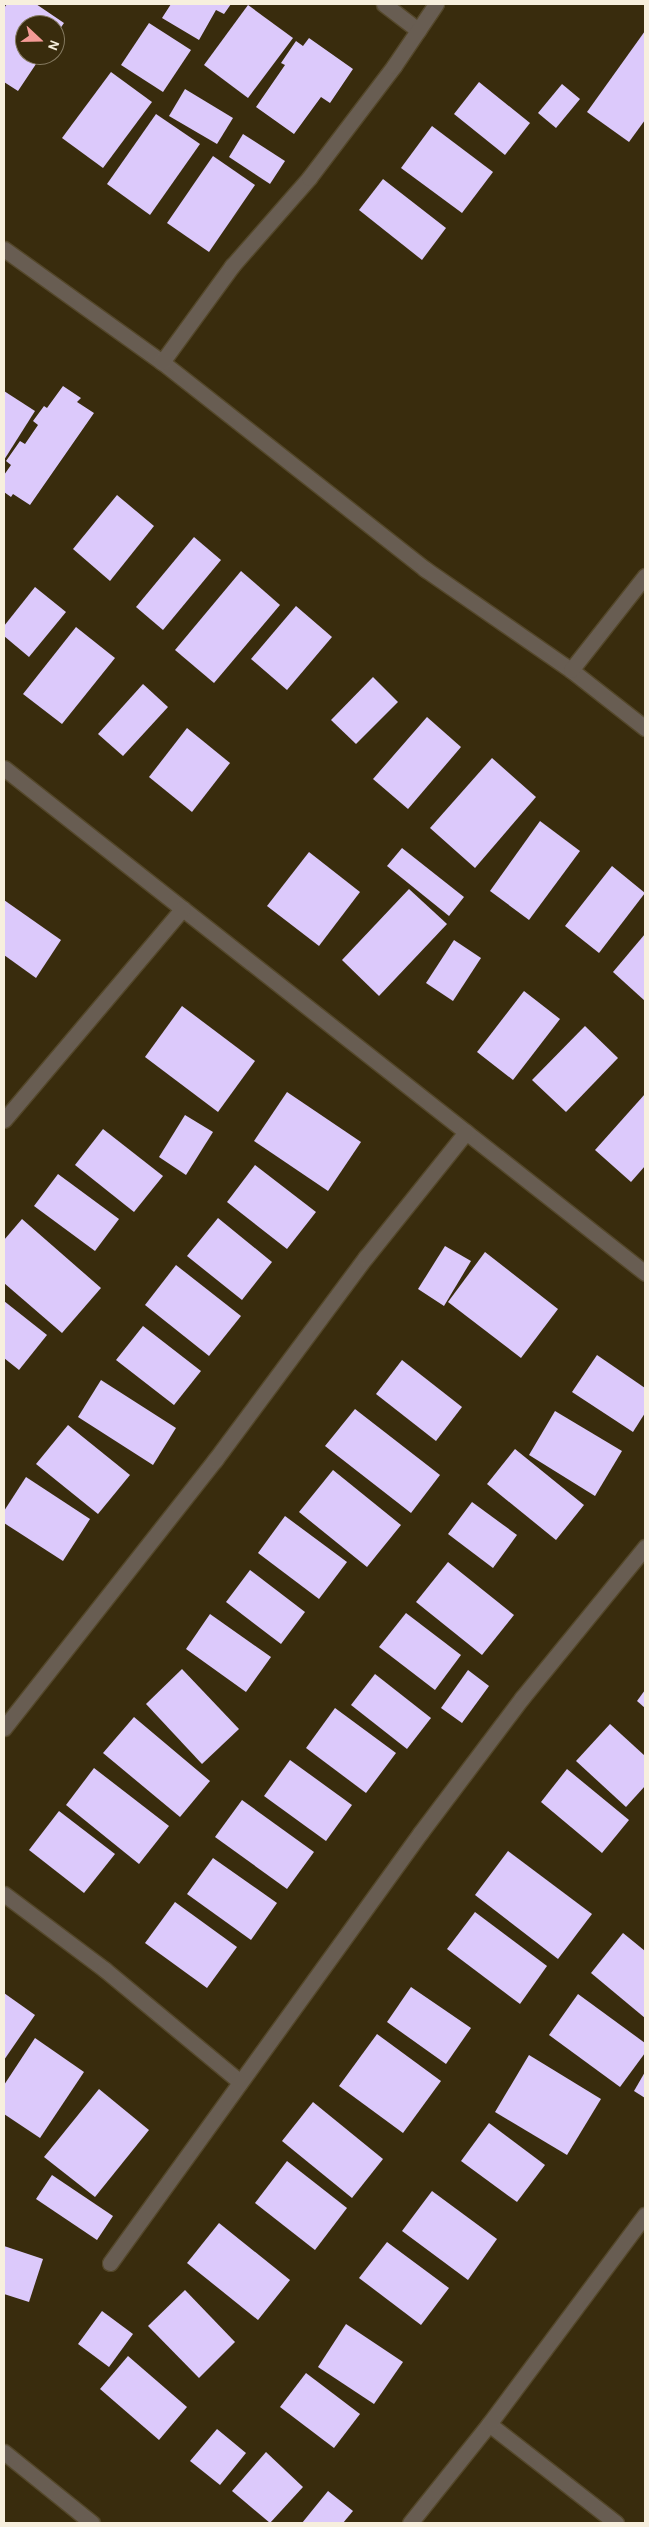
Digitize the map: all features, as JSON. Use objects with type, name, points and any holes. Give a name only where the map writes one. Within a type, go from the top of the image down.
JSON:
[{"type":"street","points":[[384,4],[418,30]]},
{"type":"street","points":[[162,362],[232,266],[309,178],[436,4]]},
{"type":"street","points":[[4,249],[162,362],[425,569],[571,670],[645,728]]},
{"type":"street","points":[[571,670],[645,576]]},
{"type":"street","points":[[4,768],[645,1273]]},
{"type":"street","points":[[4,1120],[184,908]]},
{"type":"street","points":[[4,1728],[215,1460],[366,1257],[466,1132]]},
{"type":"street","points":[[110,2262],[421,1832],[522,1698],[645,1547]]},
{"type":"street","points":[[4,1894],[104,1969],[240,2082]]},
{"type":"street","points":[[410,2523],[489,2424],[645,2215]]},
{"type":"street","points":[[489,2424],[616,2523]]},
{"type":"street","points":[[4,2452],[92,2523]]},
{"type":"building","points":[[7,4],[36,4],[52,15],[15,15],[15,65],[35,65],[18,91],[4,82],[4,8]]},
{"type":"building","points":[[171,4],[231,4],[224,14],[216,10],[199,40],[162,18]]},
{"type":"building","points":[[248,5],[293,38],[248,98],[204,65]]},
{"type":"building","points":[[149,23],[191,50],[163,92],[121,65]]},
{"type":"building","points":[[645,31],[645,120],[629,142],[587,112]]},
{"type":"building","points":[[309,38],[353,69],[330,103],[321,97],[294,134],[256,107],[285,65],[281,63],[296,41],[303,46]]},
{"type":"building","points":[[111,72],[152,102],[103,168],[62,138]]},
{"type":"building","points":[[479,82],[530,123],[505,155],[454,114]]},
{"type":"building","points":[[562,84],[580,99],[556,128],[538,113]]},
{"type":"building","points":[[185,89],[233,118],[217,144],[169,116]]},
{"type":"building","points":[[156,114],[200,144],[150,215],[107,184]]},
{"type":"building","points":[[432,126],[493,172],[462,213],[401,168]]},
{"type":"building","points":[[243,134],[285,161],[270,184],[229,157]]},
{"type":"building","points":[[213,156],[255,185],[209,252],[167,223]]},
{"type":"building","points":[[383,179],[446,228],[422,260],[359,210]]},
{"type":"building","points":[[63,386],[81,398],[77,402],[94,413],[30,505],[13,494],[11,497],[4,492],[4,475],[11,465],[6,461],[20,441],[25,444],[38,425],[33,421],[44,406],[47,408]]},
{"type":"building","points":[[4,391],[35,411],[4,460]]},
{"type":"building","points":[[117,495],[154,526],[110,581],[73,549]]},
{"type":"building","points":[[194,537],[221,560],[163,630],[136,607]]},
{"type":"building","points":[[241,571],[280,605],[214,683],[175,650]]},
{"type":"building","points":[[35,587],[66,612],[29,657],[4,636],[4,626]]},
{"type":"building","points":[[296,606],[332,637],[287,690],[251,659]]},
{"type":"building","points":[[76,627],[115,658],[62,724],[23,694]]},
{"type":"building","points":[[373,677],[398,702],[356,744],[331,720]]},
{"type":"building","points":[[143,684],[168,707],[123,756],[98,734]]},
{"type":"building","points":[[427,717],[461,747],[408,809],[373,779]]},
{"type":"building","points":[[187,728],[230,763],[192,812],[149,777]]},
{"type":"building","points":[[492,758],[536,797],[475,868],[430,828]]},
{"type":"building","points":[[540,821],[580,851],[529,920],[490,891]]},
{"type":"building","points":[[402,848],[464,897],[449,916],[387,866]]},
{"type":"building","points":[[309,852],[360,892],[319,946],[267,906]]},
{"type":"building","points":[[612,866],[645,893],[599,953],[565,926]]},
{"type":"building","points":[[409,889],[447,924],[379,996],[342,960]]},
{"type":"building","points":[[4,900],[61,940],[36,978],[4,955]]},
{"type":"building","points":[[645,934],[645,1001],[613,972]]},
{"type":"building","points":[[454,940],[481,958],[453,1001],[426,983]]},
{"type":"building","points":[[524,991],[560,1019],[513,1080],[477,1052]]},
{"type":"building","points":[[182,1006],[255,1061],[218,1112],[145,1057]]},
{"type":"building","points":[[585,1026],[618,1058],[566,1112],[532,1080]]},
{"type":"building","points":[[287,1092],[361,1142],[328,1191],[254,1141]]},
{"type":"building","points":[[645,1094],[645,1166],[631,1182],[595,1150]]},
{"type":"building","points":[[185,1115],[213,1132],[186,1175],[159,1157]]},
{"type":"building","points":[[103,1129],[163,1176],[134,1212],[75,1165]]},
{"type":"building","points":[[255,1165],[316,1212],[287,1249],[227,1202]]},
{"type":"building","points":[[58,1174],[119,1219],[95,1251],[34,1206]]},
{"type":"building","points":[[218,1218],[272,1262],[242,1300],[187,1256]]},
{"type":"building","points":[[22,1219],[101,1288],[62,1333],[4,1283],[4,1240]]},
{"type":"building","points":[[445,1246],[471,1261],[444,1306],[418,1289]]},
{"type":"building","points":[[485,1252],[558,1309],[521,1358],[448,1302]]},
{"type":"building","points":[[176,1265],[241,1316],[209,1356],[145,1305]]},
{"type":"building","points":[[4,1301],[47,1335],[19,1370],[4,1358]]},
{"type":"building","points":[[143,1326],[201,1371],[174,1405],[116,1360]]},
{"type":"building","points":[[597,1355],[645,1388],[645,1413],[633,1432],[572,1392]]},
{"type":"building","points":[[402,1360],[462,1407],[436,1441],[376,1394]]},
{"type":"building","points":[[101,1380],[176,1428],[153,1465],[78,1417]]},
{"type":"building","points":[[355,1409],[440,1475],[411,1513],[325,1446]]},
{"type":"building","points":[[555,1411],[622,1451],[595,1496],[529,1455]]},
{"type":"building","points":[[68,1425],[130,1475],[98,1514],[36,1464]]},
{"type":"building","points":[[515,1449],[584,1505],[556,1540],[487,1484]]},
{"type":"building","points":[[333,1470],[401,1525],[367,1567],[299,1512]]},
{"type":"building","points":[[26,1477],[90,1519],[63,1561],[4,1523],[4,1511]]},
{"type":"building","points":[[472,1502],[517,1535],[493,1568],[448,1534]]},
{"type":"building","points":[[285,1516],[347,1562],[319,1599],[258,1553]]},
{"type":"building","points":[[448,1562],[514,1615],[482,1655],[416,1602]]},
{"type":"building","points":[[250,1570],[305,1612],[281,1644],[226,1602]]},
{"type":"building","points":[[406,1613],[461,1655],[435,1690],[379,1647]]},
{"type":"building","points":[[210,1614],[271,1657],[246,1692],[186,1649]]},
{"type":"building","points":[[182,1669],[239,1729],[202,1764],[146,1704]]},
{"type":"building","points":[[468,1670],[489,1686],[462,1723],[441,1708]]},
{"type":"building","points":[[375,1674],[431,1718],[407,1749],[351,1705]]},
{"type":"building","points":[[645,1690],[645,1708],[637,1701]]},
{"type":"building","points":[[335,1708],[396,1753],[366,1793],[306,1748]]},
{"type":"building","points":[[134,1717],[210,1781],[180,1817],[103,1753]]},
{"type":"building","points":[[610,1724],[645,1756],[645,1786],[626,1807],[576,1761]]},
{"type":"building","points":[[290,1760],[352,1805],[326,1841],[264,1796]]},
{"type":"building","points":[[94,1768],[169,1826],[139,1864],[66,1805]]},
{"type":"building","points":[[567,1769],[629,1820],[602,1853],[541,1802]]},
{"type":"building","points":[[242,1800],[314,1852],[287,1889],[215,1837]]},
{"type":"building","points":[[59,1811],[115,1854],[84,1893],[29,1850]]},
{"type":"building","points":[[508,1851],[592,1914],[558,1959],[475,1895]]},
{"type":"building","points":[[213,1858],[277,1903],[251,1940],[187,1894]]},
{"type":"building","points":[[175,1902],[237,1947],[207,1988],[145,1943]]},
{"type":"building","points":[[475,1912],[547,1966],[520,2004],[447,1949]]},
{"type":"building","points":[[623,1933],[645,1951],[645,2018],[591,1973]]},
{"type":"building","points":[[411,1987],[471,2028],[446,2064],[387,2022]]},
{"type":"building","points":[[4,1993],[35,2015],[4,2060]]},
{"type":"building","points":[[578,1994],[645,2043],[645,2053],[620,2087],[549,2035]]},
{"type":"building","points":[[377,2034],[441,2081],[403,2133],[339,2086]]},
{"type":"building","points":[[35,2038],[84,2072],[40,2138],[4,2114],[4,2085]]},
{"type":"building","points":[[529,2055],[601,2099],[567,2155],[495,2112]]},
{"type":"building","points":[[645,2072],[645,2098],[634,2091]]},
{"type":"building","points":[[99,2089],[149,2130],[95,2197],[44,2157]]},
{"type":"building","points":[[313,2102],[383,2159],[352,2198],[282,2141]]},
{"type":"building","points":[[489,2123],[545,2165],[517,2202],[461,2161]]},
{"type":"building","points":[[287,2161],[347,2208],[315,2250],[255,2203]]},
{"type":"building","points":[[52,2175],[113,2216],[97,2240],[36,2199]]},
{"type":"building","points":[[432,2191],[497,2239],[468,2280],[402,2231]]},
{"type":"building","points":[[219,2223],[290,2280],[258,2320],[187,2263]]},
{"type":"building","points":[[387,2242],[449,2288],[421,2325],[359,2278]]},
{"type":"building","points":[[4,2246],[43,2259],[29,2302],[4,2294]]},
{"type":"building","points":[[185,2290],[235,2342],[199,2378],[148,2326]]},
{"type":"building","points":[[102,2311],[133,2334],[109,2367],[78,2344]]},
{"type":"building","points":[[346,2324],[403,2362],[374,2404],[318,2367]]},
{"type":"building","points":[[128,2356],[187,2407],[159,2440],[100,2389]]},
{"type":"building","points":[[306,2373],[360,2414],[334,2448],[280,2407]]},
{"type":"building","points":[[217,2429],[246,2453],[220,2485],[190,2461]]},
{"type":"building","points":[[266,2452],[303,2487],[270,2523],[232,2491]]},
{"type":"building","points":[[328,2491],[353,2511],[343,2523],[302,2523]]}]
